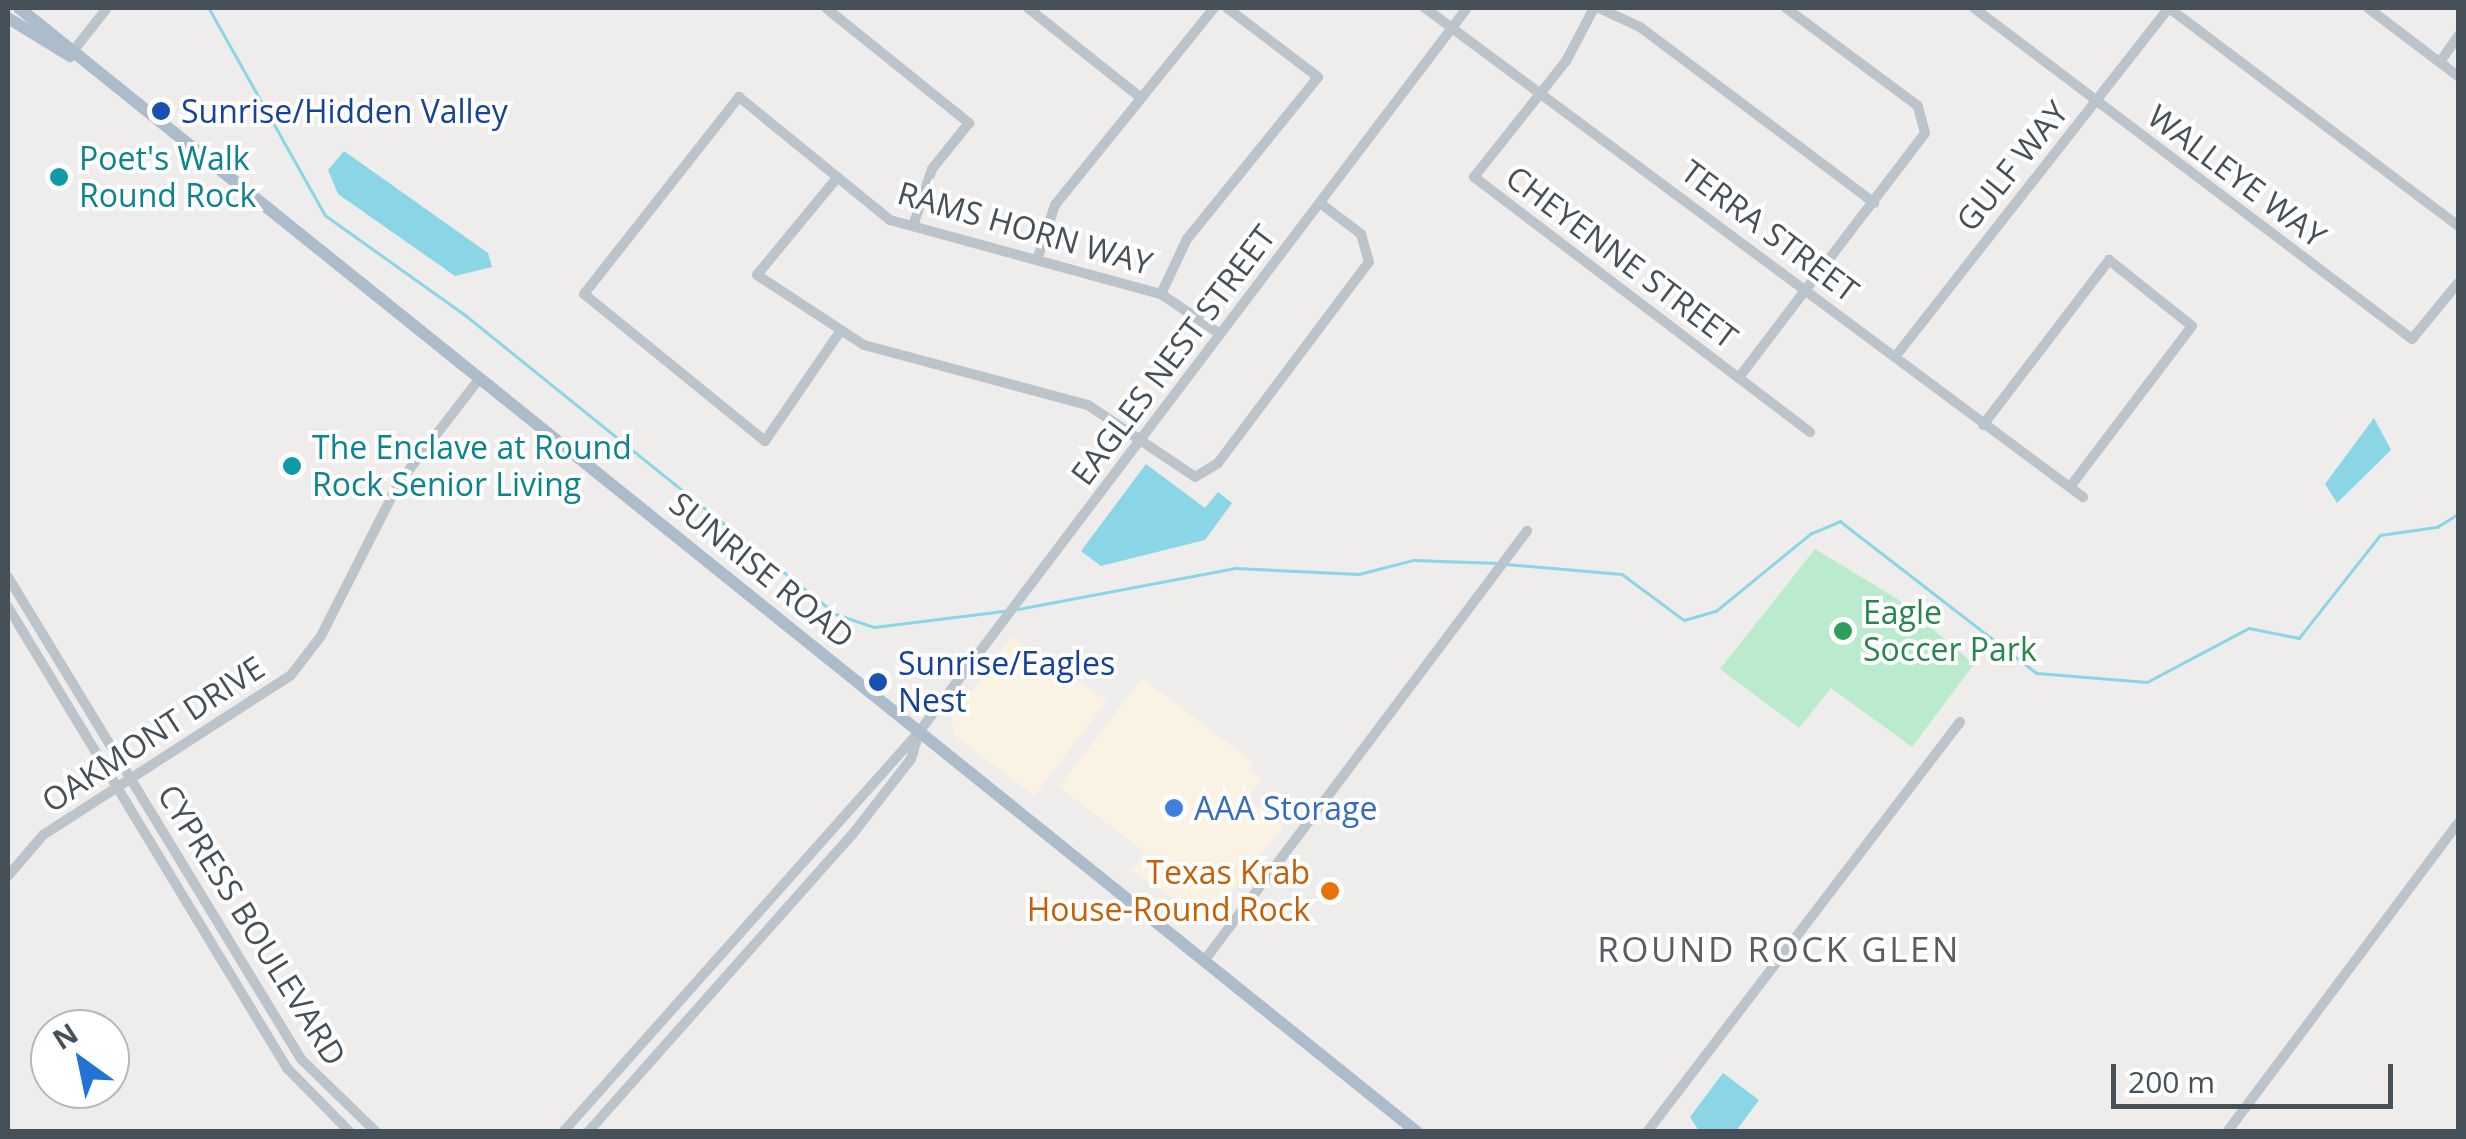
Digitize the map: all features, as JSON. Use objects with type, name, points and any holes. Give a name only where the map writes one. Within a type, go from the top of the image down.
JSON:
[{"type":"main road","name":"SUNRISE ROAD","points":[[19,8],[70,56],[480,378],[1417,1132]]},
{"type":"main road","name":"SUNRISE ROAD","points":[[8,18],[70,56]]},
{"type":"street","points":[[70,56],[106,8]]},
{"type":"street","points":[[826,8],[969,123],[932,169],[913,226]]},
{"type":"street","points":[[1028,8],[1043,12],[1140,97]]},
{"type":"street","points":[[1037,260],[1055,206],[1214,8]]},
{"type":"street","points":[[1161,294],[1187,239],[1318,76],[1227,8]]},
{"type":"street","name":"TERRA STREET","points":[[1425,8],[1542,90],[2083,498]]},
{"type":"street","name":"EAGLES NEST STREET","points":[[563,1132],[919,732],[1467,8]]},
{"type":"street","points":[[1597,8],[1640,27],[1874,203]]},
{"type":"street","name":"CHEYENNE STREET","points":[[1597,8],[1542,90],[1474,178],[1810,432]]},
{"type":"street","points":[[1740,376],[1921,141],[1922,114],[1786,8]]},
{"type":"street","name":"WALLEYE WAY","points":[[1974,8],[2412,339],[2458,283]]},
{"type":"street","points":[[2169,8],[2458,226]]},
{"type":"street","name":"GULF WAY","points":[[1895,358],[2169,8]]},
{"type":"street","points":[[2368,8],[2458,76]]},
{"type":"street","points":[[2440,62],[2458,36]]},
{"type":"street","name":"RAMS HORN WAY","points":[[839,333],[765,441],[584,294],[739,98],[836,179],[913,226],[1161,294],[1220,334]]},
{"type":"street","points":[[836,179],[757,275],[839,333],[1071,399],[1140,440],[1188,475],[1218,463],[1368,262],[1361,234],[1320,202]]},
{"type":"street","points":[[1983,425],[2109,260],[2192,326],[2070,488]]},
{"type":"street","name":"OAKMONT DRIVE","points":[[8,876],[43,834],[291,675],[321,636],[398,484],[480,378]]},
{"type":"street","points":[[1204,960],[1527,530]]},
{"type":"street","name":"CYPRESS BOULEVARD","points":[[8,577],[300,1059],[376,1132]]},
{"type":"street","name":"CYPRESS BOULEVARD","points":[[8,607],[287,1068],[350,1132]]},
{"type":"street","points":[[1647,1132],[1960,722]]},
{"type":"street","name":"EAGLES NEST STREET","points":[[588,1132],[852,835],[911,759],[919,732]]},
{"type":"street","points":[[2227,1132],[2458,823]]},
{"type":"shaded area","points":[[1012,637],[1107,701],[1034,796],[953,734],[952,718]]},
{"type":"shaded area","name":"AAA Storage","points":[[1142,678],[1253,762],[1249,769],[1262,779],[1247,799],[1284,826],[1207,921],[1131,871],[1145,852],[1059,787]]},
{"type":"green space","name":"Eagle Soccer Park","points":[[1815,549],[1896,598],[1974,664],[1912,747],[1831,688],[1799,728],[1720,669]]},
{"type":"water","points":[[344,151],[488,253],[492,267],[455,276],[338,194],[328,170]]},
{"type":"water","points":[[2374,418],[2391,450],[2337,503],[2325,484]]},
{"type":"water","points":[[1146,464],[1205,508],[1218,492],[1232,503],[1205,540],[1101,566],[1081,551]]},
{"type":"water","points":[[1723,1073],[1759,1100],[1736,1131],[1699,1131],[1690,1117]]},
{"type":"waterway","points":[[209,8],[325,215],[464,314],[836,614],[874,627],[1005,611]]},
{"type":"waterway","points":[[1506,564],[1622,574],[1684,620],[1716,611],[1810,534],[1840,521],[2037,673],[2147,682],[2249,628],[2299,638],[2380,535],[2437,527],[2458,514]]},
{"type":"waterway","points":[[1018,609],[1236,568],[1359,574],[1413,560],[1498,563]]},
{"type":"place","name":"Sunrise/Hidden Valley","points":[[161,111]]},
{"type":"place","name":"Poet's Walk Round Rock","points":[[59,177]]},
{"type":"place","name":"The Enclave at Round Rock Senior Living","points":[[292,466]]},
{"type":"place","name":"Eagle Soccer Park","points":[[1843,631]]},
{"type":"place","name":"Sunrise/Eagles Nest","points":[[878,682]]},
{"type":"place","name":"AAA Storage","points":[[1174,808]]},
{"type":"place","name":"Texas Krab House-Round Rock","points":[[1330,891]]},
{"type":"district","name":"ROUND ROCK GLEN","points":[[1779,949]]}]
